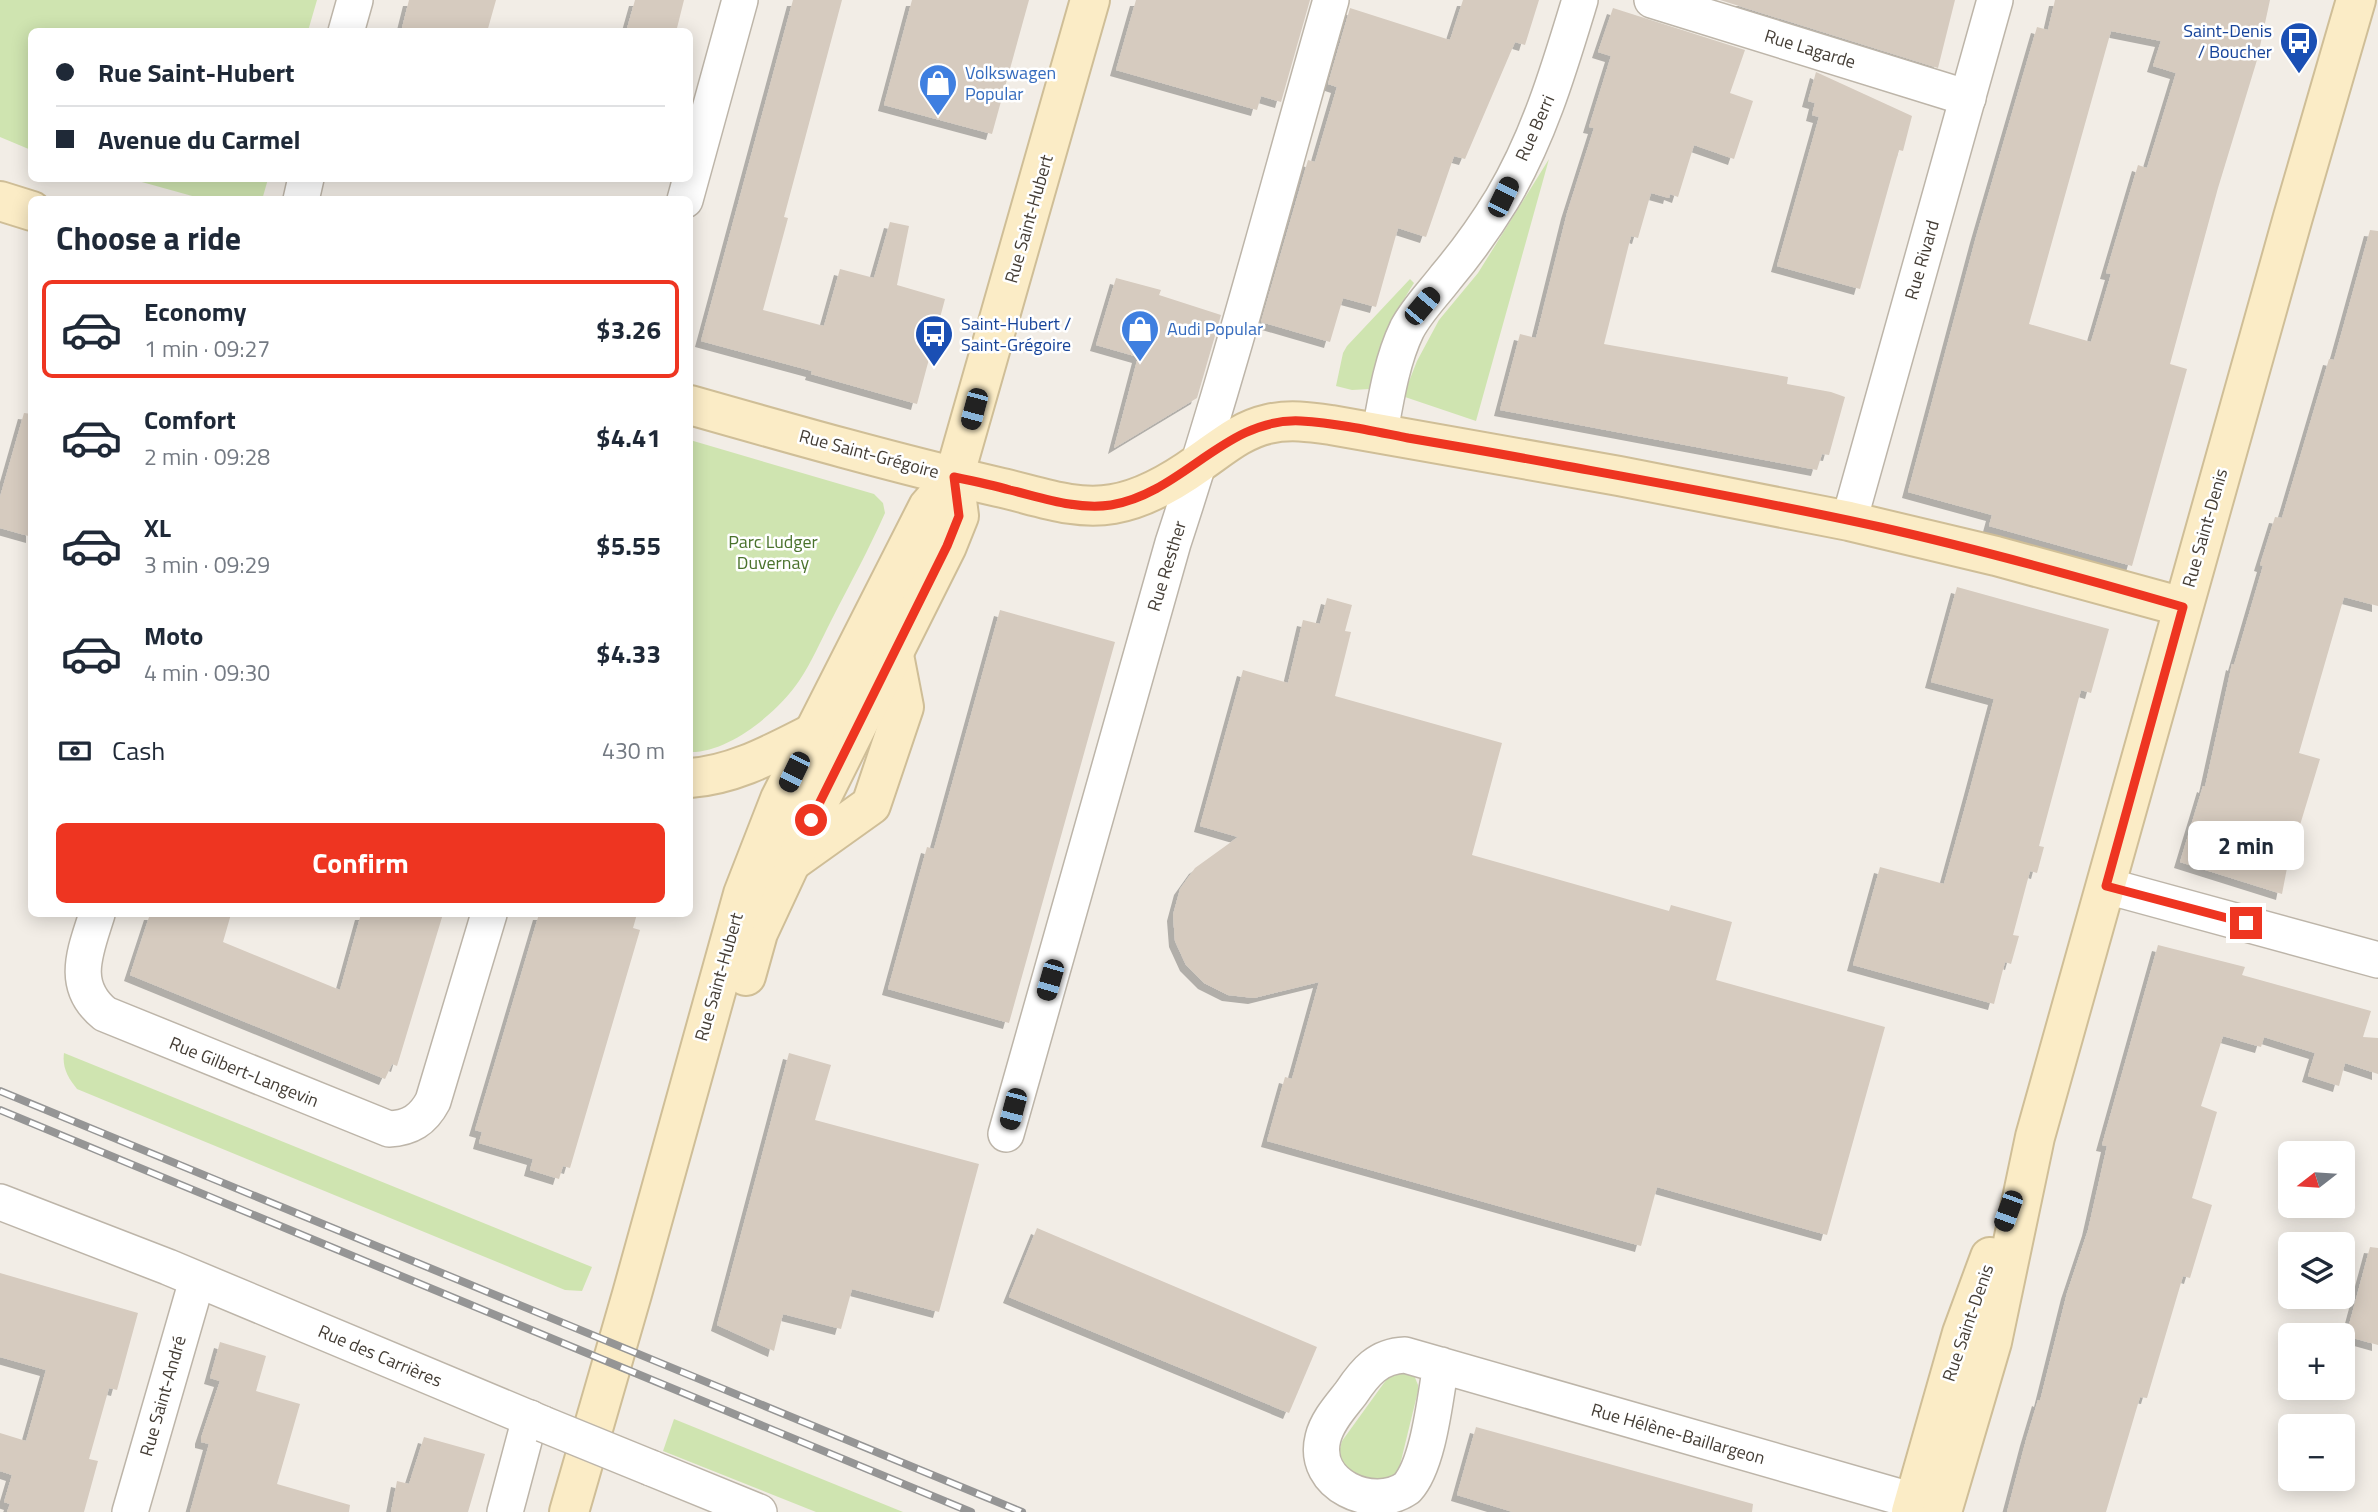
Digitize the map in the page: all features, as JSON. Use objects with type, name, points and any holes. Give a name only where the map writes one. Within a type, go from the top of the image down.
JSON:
[{"type":"street","points":[[347,28],[355,0]]},
{"type":"street","points":[[693,171],[740,0]]},
{"type":"street","name":"Rue Saint-Hubert","points":[[596,1512],[758,933],[794,860],[871,804],[904,707],[894,655],[959,516],[954,477],[1090,0]]},
{"type":"street","name":"Rue Resther","points":[[1006,1134],[1165,569],[1200,462],[1331,0]]},
{"type":"street","name":"Rue Berri","points":[[1380,432],[1391,378],[1407,329],[1422,306],[1476,241],[1503,197],[1534,138],[1580,0]]},
{"type":"street","name":"Rue Lagarde","points":[[1652,0],[1968,98]]},
{"type":"street","name":"Rue Rivard","points":[[1849,521],[1996,0]]},
{"type":"street","name":"Rue Saint-Denis","points":[[1934,1505],[1962,1333],[2035,1137],[2356,0]]},
{"type":"street","points":[[0,201],[28,210]]},
{"type":"street","name":"Rue Saint-Grégoire","points":[[693,406],[890,462],[1055,501],[1102,506],[1124,502],[1150,491],[1200,462],[1238,435],[1269,423],[1301,421],[1380,432],[1849,521],[1996,556],[2183,607]]},
{"type":"street","name":"Rue Saint-Hubert","points":[[569,1512],[743,894],[780,799],[928,507],[954,477]]},
{"type":"street","points":[[693,778],[735,769],[815,732]]},
{"type":"street","points":[[2106,886],[2378,960]]},
{"type":"street","name":"Rue Gilbert-Langevin","points":[[96,917],[83,968],[87,994],[98,1008],[113,1018],[389,1129],[410,1125],[422,1118],[433,1101],[488,917]]},
{"type":"street","name":"Rue des Carrières","points":[[0,1202],[168,1267],[759,1512]]},
{"type":"street","name":"Rue Saint-André","points":[[130,1512],[197,1280]]},
{"type":"street","name":"Rue Hélène-Baillargeon","points":[[1441,1365],[1934,1505]]},
{"type":"street","points":[[505,1512],[536,1421]]},
{"type":"green space","points":[[0,0],[317,0],[309,28],[28,28],[28,149],[0,137]]},
{"type":"green space","points":[[1549,159],[1476,421],[1405,397],[1417,361],[1439,320],[1478,273]]},
{"type":"green space","points":[[142,182],[267,182],[263,196],[192,196]]},
{"type":"green space","points":[[1410,279],[1414,283],[1393,321],[1370,389],[1352,390],[1336,386],[1347,346]]},
{"type":"green space","name":"Parc Ludger Duvernay","points":[[693,441],[874,494],[883,503],[885,513],[812,659],[790,693],[751,728],[721,746],[693,752]]},
{"type":"green space","points":[[64,1053],[592,1267],[582,1291],[565,1290],[77,1089],[66,1072]]},
{"type":"green space","points":[[1399,1371],[1414,1375],[1418,1391],[1399,1469],[1393,1477],[1376,1486],[1343,1470],[1339,1452],[1342,1441],[1389,1376]]},
{"type":"green space","points":[[674,1419],[903,1512],[816,1512],[663,1451]]},
{"type":"building","points":[[409,0],[496,0],[488,28],[402,28]]},
{"type":"building","points":[[635,0],[684,0],[677,28],[627,28]]},
{"type":"building","points":[[793,0],[842,0],[784,217],[788,218],[763,310],[824,326],[840,269],[874,278],[890,222],[909,226],[897,285],[945,299],[917,404],[811,374],[812,371],[701,341]]},
{"type":"building","points":[[912,0],[1029,0],[992,134],[884,105]]},
{"type":"building","points":[[1136,0],[1310,0],[1281,102],[1261,96],[1257,110],[1116,70]]},
{"type":"building","points":[[1463,0],[1539,0],[1525,45],[1515,42],[1465,159],[1454,156],[1426,237],[1398,228],[1376,307],[1343,298],[1330,342],[1261,322],[1308,160],[1315,162],[1337,87],[1328,84],[1350,8],[1450,40]]},
{"type":"building","points":[[1720,0],[1955,0],[1938,68]]},
{"type":"building","points":[[2055,0],[2270,0],[2257,60],[2218,188],[2170,364],[2187,369],[2132,566],[1989,526],[1992,515],[1908,492],[1976,237],[2037,27],[2048,30]],"holes":[[[2111,31],[2161,41],[2153,66],[2176,73],[2147,168],[2138,165],[2106,273],[2111,274],[2091,342],[2029,324]]]},
{"type":"building","points":[[1613,8],[1745,50],[1730,93],[1753,101],[1734,159],[1694,145],[1678,197],[1670,194],[1669,198],[1651,193],[1638,238],[1631,236],[1604,344],[1788,377],[1787,384],[1845,397],[1829,455],[1822,454],[1817,470],[1500,410],[1520,334],[1536,338],[1567,213],[1594,128],[1589,127],[1611,56],[1598,52]]},
{"type":"building","points":[[1816,72],[1912,116],[1903,151],[1899,150],[1860,289],[1777,266],[1819,117],[1812,115],[1815,103],[1808,101]]},
{"type":"building","points":[[2370,230],[2378,231],[2378,606],[2344,597],[2299,753],[2320,759],[2287,868],[2282,894],[2180,862],[2203,786],[2205,787],[2232,664],[2234,665],[2263,566],[2260,565],[2275,517],[2282,518],[2329,359],[2334,360]]},
{"type":"building","points":[[1116,278],[1161,290],[1159,295],[1221,315],[1197,398],[1114,448],[1138,357],[1096,345]]},
{"type":"building","points":[[24,413],[28,414],[28,536],[0,528],[0,497]]},
{"type":"building","points":[[1957,587],[2109,629],[2091,693],[2081,690],[2039,846],[2044,847],[2037,873],[2030,871],[2013,935],[2019,936],[2011,964],[2005,962],[1994,1004],[1853,965],[1880,867],[1944,884],[1994,699],[1931,682]]},
{"type":"building","points":[[1327,598],[1352,605],[1345,631],[1351,632],[1335,696],[1502,743],[1472,855],[1669,911],[1671,905],[1732,922],[1716,980],[1885,1027],[1827,1235],[1657,1187],[1641,1246],[1267,1141],[1285,1077],[1292,1079],[1319,982],[1254,998],[1228,995],[1204,983],[1186,965],[1175,941],[1173,915],[1180,889],[1195,868],[1238,837],[1200,826],[1243,670],[1288,683],[1303,620],[1320,624]]},
{"type":"building","points":[[1000,610],[1115,642],[1009,1023],[888,989],[927,847],[934,849]]},
{"type":"building","points":[[149,917],[230,917],[223,942],[340,990],[360,917],[442,917],[397,1066],[392,1064],[385,1079],[130,975]]},
{"type":"building","points":[[538,917],[636,917],[633,928],[640,930],[570,1168],[563,1166],[559,1179],[530,1170],[533,1159],[479,1143],[482,1132],[475,1130]]},
{"type":"building","points":[[2158,945],[2245,967],[2242,975],[2371,1011],[2363,1037],[2378,1038],[2378,1074],[2345,1063],[2339,1086],[2308,1076],[2315,1053],[2264,1037],[2261,1047],[2223,1036],[2201,1106],[2217,1112],[2192,1198],[2212,1205],[2190,1278],[2183,1276],[2147,1398],[2140,1397],[2106,1512],[2007,1512],[2026,1440],[2038,1400],[2040,1401],[2067,1293],[2088,1230],[2107,1146],[2102,1145]]},
{"type":"building","points":[[789,1053],[831,1065],[815,1120],[979,1164],[939,1312],[852,1289],[841,1329],[783,1314],[774,1351],[717,1325]]},
{"type":"building","points":[[1037,1228],[1317,1347],[1289,1413],[1009,1297]]},
{"type":"building","points":[[2370,1247],[2378,1248],[2378,1345],[2355,1339],[2355,1323],[2350,1323]]},
{"type":"building","points":[[0,1273],[138,1313],[117,1390],[109,1388],[89,1459],[98,1461],[84,1512],[7,1512],[10,1504],[4,1502],[12,1475],[0,1471],[0,1433],[26,1441],[46,1370],[0,1357]]},
{"type":"building","points":[[220,1342],[266,1356],[256,1391],[300,1404],[277,1484],[350,1505],[349,1512],[190,1512],[209,1444],[201,1442],[201,1438],[220,1381],[210,1378]]},
{"type":"building","points":[[1476,1427],[1753,1504],[1752,1512],[1513,1512],[1457,1495]]},
{"type":"building","points":[[424,1437],[485,1454],[468,1512],[391,1512],[397,1481],[409,1484]]},
{"type":"railway","points":[[0,1091],[1022,1512]]},
{"type":"railway","points":[[0,1110],[971,1512]]},
{"type":"place","name":"Saint-Denis / Boucher","points":[[2299,75]]},
{"type":"place","name":"Volkswagen Popular","points":[[938,117]]},
{"type":"place","name":"Audi Popular","points":[[1140,363]]},
{"type":"place","name":"Saint-Hubert / Saint-Grégoire","points":[[934,368]]},
{"type":"route","points":[[811,820],[947,546],[959,516],[954,477],[1044,499],[1091,506],[1112,505],[1165,484],[1238,435],[1269,423],[1301,421],[1380,432],[1867,524],[2183,607],[2106,886],[2246,923]]}]
